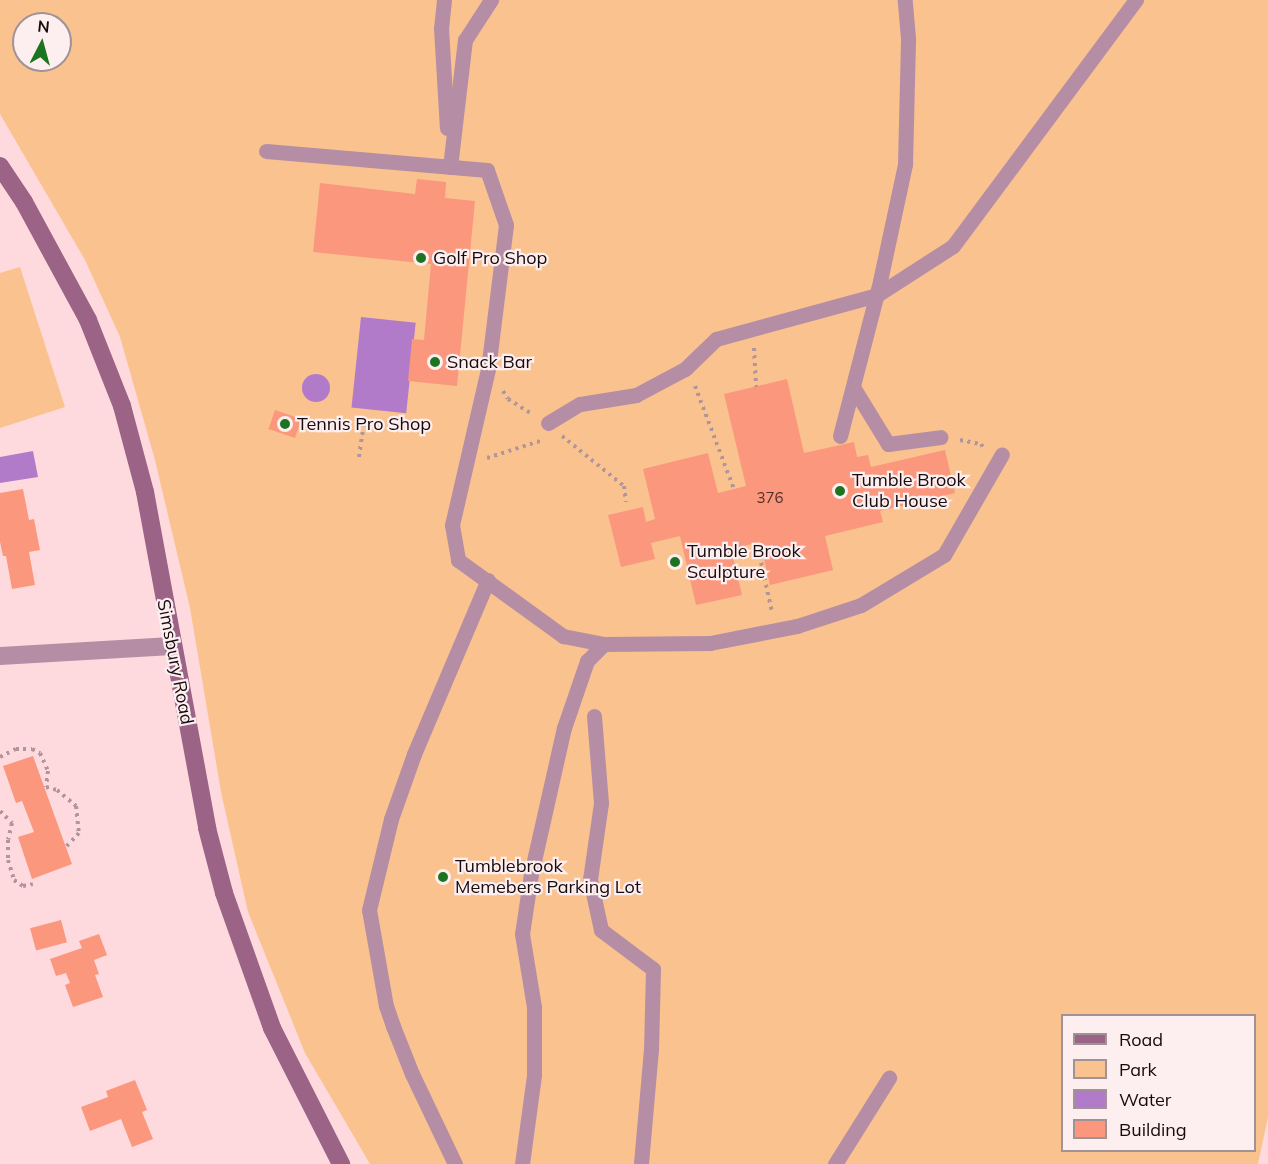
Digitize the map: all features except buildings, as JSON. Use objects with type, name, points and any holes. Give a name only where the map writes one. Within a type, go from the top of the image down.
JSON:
[{"type":"main road","name":"Simsbury Road","points":[[0,166],[24,202],[88,320],[122,406],[145,492],[207,828],[231,915],[272,1028],[341,1164]]},
{"type":"street","points":[[0,656],[172,646]]},
{"type":"lane","points":[[444,0],[441,28],[450,167]]},
{"type":"lane","points":[[450,167],[465,40],[491,0]]},
{"type":"lane","points":[[840,436],[876,295],[905,164],[908,39],[905,0]]},
{"type":"lane","points":[[548,423],[580,404],[636,395],[685,369],[716,339],[876,295],[953,246],[1136,0]]},
{"type":"lane","points":[[266,151],[487,170],[506,225],[488,369],[453,525],[458,560],[563,636],[604,644],[710,643],[776,630],[861,605],[944,555],[1002,454]]},
{"type":"lane","points":[[852,387],[888,444],[941,436]]},
{"type":"lane","points":[[455,1164],[412,1074],[389,1016],[369,910],[391,819],[414,754],[488,580]]},
{"type":"lane","points":[[522,1164],[534,1075],[534,1007],[522,934],[528,894],[564,728],[587,661],[604,644]]},
{"type":"lane","points":[[594,716],[601,803],[590,879],[601,930],[652,969],[651,1049],[641,1164]]},
{"type":"lane","points":[[836,1164],[890,1078]]},
{"type":"path","points":[[754,330],[756,387]]},
{"type":"path","points":[[693,380],[734,489]]},
{"type":"path","points":[[359,457],[364,422]]},
{"type":"path","points":[[466,464],[561,434]]},
{"type":"path","points":[[941,436],[981,444],[994,468]]},
{"type":"path","points":[[758,548],[776,630]]},
{"type":"path","points":[[0,757],[16,749],[32,749],[40,753],[48,771],[46,787],[57,790],[76,806],[80,833],[67,846]]},
{"type":"path","points":[[0,811],[12,823],[8,840],[8,860],[14,880],[23,886],[33,884]]},
{"type":"green space","points":[[0,0],[1268,0],[1268,1117],[1258,1164],[370,1164],[305,1053],[248,912],[221,792],[190,608],[155,460],[120,337],[85,260],[0,114]]},
{"type":"green space","points":[[20,267],[65,407],[0,428],[0,273]]},
{"type":"water","points":[[361,317],[416,323],[406,413],[351,408]]},
{"type":"water","points":[[316,374],[326,378],[330,388],[326,398],[316,402],[306,398],[302,388],[306,378]]},
{"type":"water","points":[[33,451],[38,477],[0,483],[0,457]]},
{"type":"place","name":"Golf Pro Shop","points":[[421,258]]},
{"type":"place","name":"Snack Bar","points":[[435,362]]},
{"type":"place","name":"Tennis Pro Shop","points":[[285,424]]},
{"type":"place","name":"Tumble Brook Club House","points":[[840,491]]},
{"type":"place","name":"Tumble Brook Sculpture","points":[[675,562]]},
{"type":"place","name":"Tumblebrook Memebers Parking Lot","points":[[443,877]]}]
